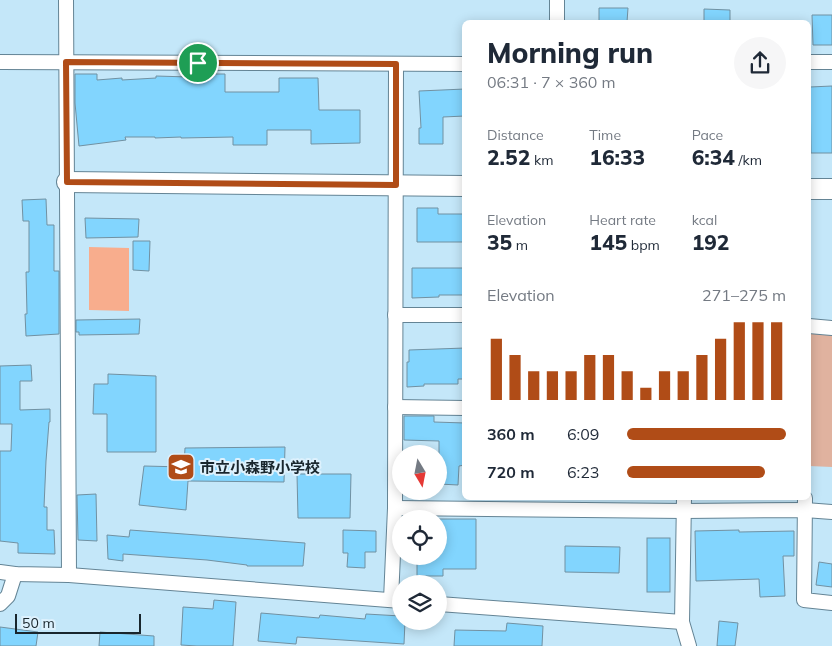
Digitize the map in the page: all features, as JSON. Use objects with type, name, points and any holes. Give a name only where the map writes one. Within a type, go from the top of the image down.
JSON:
[{"type":"street","points":[[66,0],[69,575]]},
{"type":"street","points":[[556,0],[557,20]]},
{"type":"street","points":[[0,62],[462,64]]},
{"type":"street","points":[[811,62],[832,62]]},
{"type":"street","points":[[396,64],[396,575]]},
{"type":"street","points":[[67,182],[462,186]]},
{"type":"street","points":[[811,189],[832,189]]},
{"type":"street","points":[[395,315],[462,315]]},
{"type":"street","points":[[811,326],[832,328]]},
{"type":"street","points":[[395,407],[462,408]]},
{"type":"street","points":[[684,504],[682,622],[689,646]]},
{"type":"street","points":[[395,508],[805,504],[832,512]]},
{"type":"street","points":[[805,504],[804,600],[832,603]]},
{"type":"street","points":[[0,572],[69,575],[392,601]]},
{"type":"street","points":[[0,604],[8,596],[15,574]]},
{"type":"street","points":[[447,605],[682,622]]},
{"type":"shaded area","points":[[89,247],[129,248],[129,311],[89,310]]},
{"type":"shaded area","points":[[811,326],[832,328],[832,467],[811,466]]},
{"type":"building","points":[[599,8],[628,8],[627,20],[599,20]]},
{"type":"building","points":[[704,9],[730,10],[730,20],[704,20]]},
{"type":"building","points":[[812,15],[832,15],[832,45],[813,45]]},
{"type":"building","points":[[75,74],[97,74],[97,80],[122,78],[122,80],[156,78],[156,76],[189,77],[189,74],[225,74],[225,92],[279,92],[279,78],[318,78],[319,110],[360,110],[360,143],[311,144],[311,130],[267,130],[267,145],[233,145],[233,137],[125,137],[126,140],[79,146],[75,103]]},
{"type":"building","points":[[832,86],[832,153],[811,153],[811,87]]},
{"type":"building","points":[[462,89],[462,116],[443,117],[443,144],[419,144],[419,128],[421,128],[419,91]]},
{"type":"building","points":[[46,199],[47,225],[54,225],[54,271],[59,271],[59,334],[26,336],[26,272],[29,272],[29,221],[23,221],[22,200]]},
{"type":"building","points":[[417,208],[438,208],[438,214],[462,214],[462,242],[417,242]]},
{"type":"building","points":[[85,218],[139,219],[138,237],[86,238]]},
{"type":"building","points":[[133,241],[150,241],[149,271],[133,270]]},
{"type":"building","points":[[412,268],[462,268],[462,295],[412,298]]},
{"type":"building","points":[[140,319],[139,334],[79,335],[79,332],[76,332],[76,320]]},
{"type":"building","points":[[462,348],[462,379],[458,379],[458,384],[424,384],[424,386],[407,387],[409,350]]},
{"type":"building","points":[[31,365],[32,381],[20,381],[20,410],[50,409],[44,507],[47,507],[47,530],[54,530],[55,554],[18,553],[18,543],[0,541],[0,451],[11,451],[12,424],[0,424],[0,366]]},
{"type":"building","points":[[108,374],[156,376],[156,452],[107,452],[107,414],[93,414],[94,384],[108,384]]},
{"type":"building","points":[[404,416],[434,416],[434,422],[462,423],[462,466],[459,466],[458,485],[448,484],[448,445],[439,445],[439,441],[404,440]]},
{"type":"building","points":[[285,447],[284,482],[188,481],[186,510],[139,505],[144,466],[184,467],[185,448]]},
{"type":"building","points":[[297,474],[351,474],[350,518],[298,518]]},
{"type":"building","points":[[96,494],[97,541],[78,540],[77,495]]},
{"type":"building","points":[[447,519],[476,519],[476,569],[443,569],[443,575],[417,575],[417,565],[447,565]]},
{"type":"building","points":[[130,530],[305,543],[303,566],[247,566],[207,560],[123,554],[123,561],[108,559],[107,535],[129,537]]},
{"type":"building","points":[[343,530],[376,531],[376,552],[365,552],[365,568],[347,567],[348,553],[343,553]]},
{"type":"building","points":[[739,530],[739,532],[794,531],[794,556],[783,556],[785,596],[760,597],[759,579],[696,581],[695,531]]},
{"type":"building","points":[[647,538],[670,538],[670,592],[647,592]]},
{"type":"building","points":[[565,546],[620,547],[619,573],[565,572]]},
{"type":"building","points":[[819,562],[832,564],[832,587],[816,585]]},
{"type":"building","points":[[214,600],[236,602],[233,646],[181,645],[183,607],[213,609]]},
{"type":"building","points":[[261,613],[319,618],[320,615],[365,619],[366,614],[392,615],[392,630],[405,630],[404,644],[297,637],[296,644],[258,641]]},
{"type":"building","points":[[719,621],[738,623],[735,646],[717,646]]},
{"type":"building","points":[[507,623],[543,626],[542,646],[454,646],[455,630],[506,631]]},
{"type":"building","points":[[0,627],[38,632],[36,646],[0,646]]},
{"type":"building","points":[[100,632],[154,636],[154,646],[99,646]]},
{"type":"place","name":"市立小森野小学校","points":[[181,467]]},
{"type":"route","points":[[66,62],[198,63],[396,64],[396,185],[67,182],[66,62]]}]
